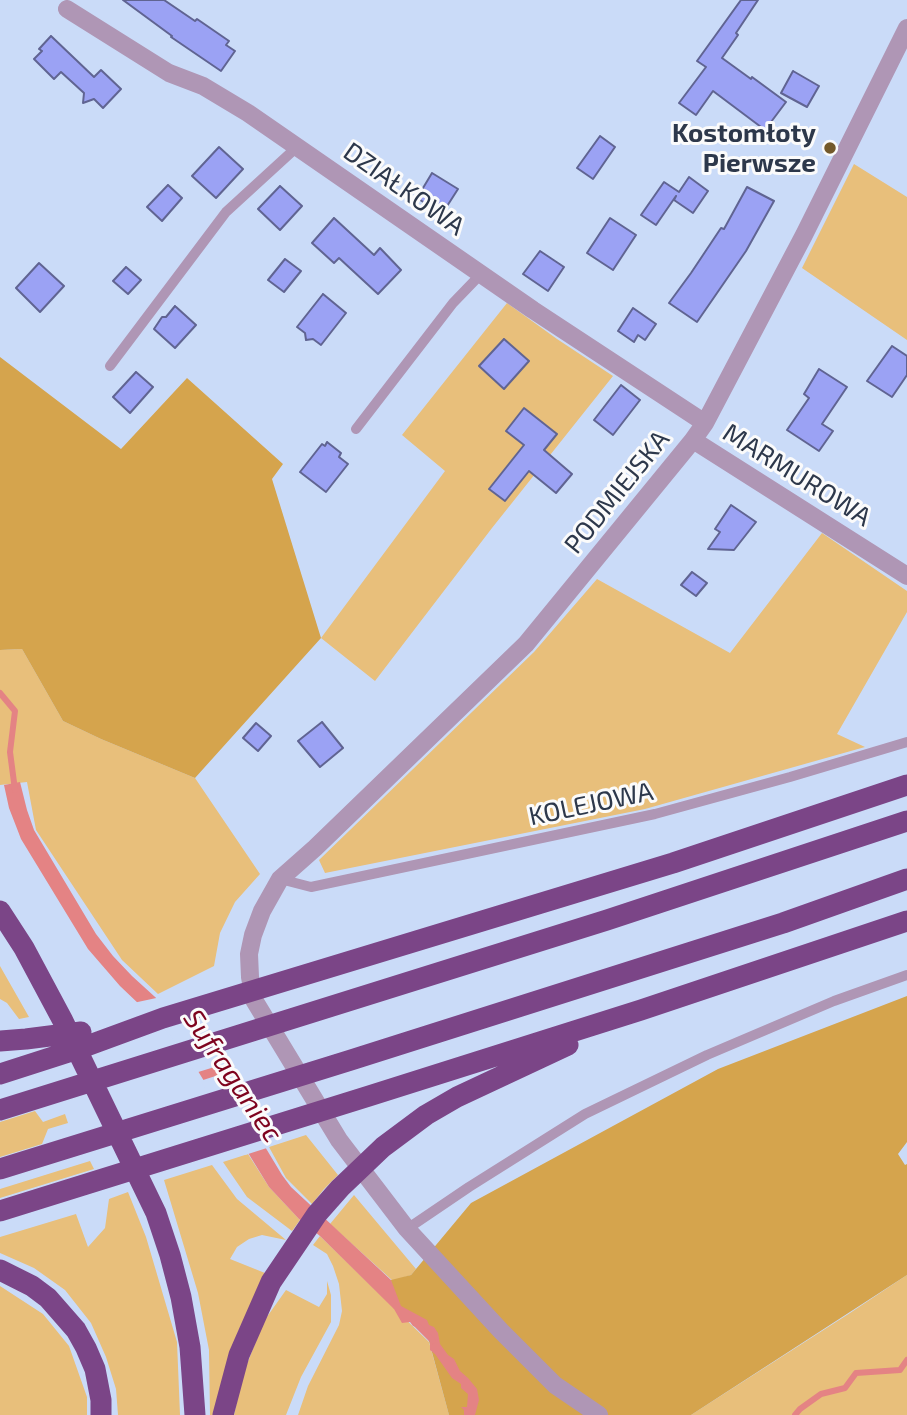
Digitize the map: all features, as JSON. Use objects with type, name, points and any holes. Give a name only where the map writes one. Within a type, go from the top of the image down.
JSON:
[{"type":"highway","points":[[0,1074],[163,1018],[673,863],[907,785]]},
{"type":"highway","points":[[0,1110],[607,920],[907,821]]},
{"type":"highway","points":[[0,1169],[783,923],[907,879]]},
{"type":"highway","points":[[0,911],[63,1021],[156,1213],[170,1255],[186,1322],[195,1415]]},
{"type":"highway","points":[[0,1211],[641,1010],[907,921]]},
{"type":"highway","points":[[223,1415],[239,1355],[271,1282],[317,1214],[340,1188],[383,1147],[422,1118],[457,1097],[641,1010]]},
{"type":"highway","points":[[0,1041],[100,1030],[163,1018]]},
{"type":"highway","points":[[0,1270],[40,1292],[62,1312],[76,1330],[95,1369],[101,1415]]},
{"type":"street","name":"DZIAŁKOWA","points":[[67,9],[169,73],[203,86],[248,113],[481,274],[705,423]]},
{"type":"street","name":"PODMIEJSKA","points":[[599,1415],[555,1385],[501,1331],[407,1228],[340,1140],[254,1000],[249,954],[253,934],[280,879],[526,644],[693,440],[705,423],[804,235],[907,28]]},
{"type":"street","name":"MARMUROWA","points":[[693,440],[907,576]]},
{"type":"lane","points":[[110,366],[226,212],[297,147]]},
{"type":"lane","points":[[356,429],[453,303],[481,274]]},
{"type":"lane","name":"KOLEJOWA","points":[[280,879],[310,887],[655,814],[907,742]]},
{"type":"lane","points":[[407,1228],[584,1114],[707,1055],[834,1001],[907,975]]},
{"type":"shaded area","points":[[854,164],[907,197],[907,340],[802,268]]},
{"type":"shaded area","points":[[507,303],[613,376],[375,681],[321,638],[445,471],[402,435]]},
{"type":"shaded area","points":[[0,357],[121,449],[187,378],[283,464],[272,479],[321,638],[195,778],[63,721],[22,649],[0,650]]},
{"type":"shaded area","points":[[822,533],[907,591],[907,612],[837,734],[865,747],[645,809],[325,873],[319,860],[534,652],[597,579],[730,653]]},
{"type":"shaded area","points":[[22,649],[63,721],[195,778],[260,874],[235,902],[220,933],[214,966],[158,994],[122,960],[36,830],[27,782],[0,785],[0,650]]},
{"type":"shaded area","points":[[20,782],[34,830],[96,934],[132,976],[199,1037],[291,1187],[391,1280],[401,1306],[427,1320],[429,1325],[434,1327],[440,1344],[477,1389],[479,1400],[475,1415],[464,1415],[461,1407],[467,1407],[468,1394],[430,1350],[430,1339],[424,1329],[413,1326],[410,1322],[402,1323],[394,1309],[269,1187],[182,1045],[120,986],[88,949],[21,839],[9,808],[4,785]]},
{"type":"shaded area","points":[[0,966],[29,1017],[19,1019],[7,1003],[0,999]]},
{"type":"shaded area","points":[[907,996],[907,1142],[898,1154],[905,1165],[907,1164],[907,1275],[691,1415],[449,1415],[423,1319],[393,1308],[391,1280],[411,1275],[471,1203],[718,1069]]},
{"type":"shaded area","points":[[35,1111],[43,1122],[65,1114],[68,1123],[48,1129],[42,1144],[0,1157],[0,1122]]},
{"type":"shaded area","points":[[306,1135],[338,1175],[312,1204],[286,1178],[269,1147]]},
{"type":"shaded area","points":[[248,1154],[269,1187],[300,1220],[292,1231],[247,1197],[223,1162]]},
{"type":"shaded area","points":[[90,1161],[94,1169],[0,1198],[0,1189]]},
{"type":"shaded area","points":[[212,1165],[237,1199],[286,1240],[262,1235],[249,1239],[237,1247],[230,1259],[265,1273],[238,1332],[213,1415],[210,1415],[209,1350],[198,1293],[164,1180]]},
{"type":"shaded area","points":[[128,1192],[146,1237],[177,1342],[180,1415],[118,1415],[116,1389],[91,1323],[65,1290],[34,1268],[0,1253],[0,1237],[76,1214],[88,1247],[105,1228],[109,1199]]},
{"type":"shaded area","points":[[354,1195],[416,1269],[411,1275],[393,1281],[330,1224]]},
{"type":"shaded area","points":[[320,1236],[429,1342],[449,1415],[298,1415],[308,1386],[339,1325],[342,1311],[339,1284],[333,1266],[327,1254],[313,1245]]},
{"type":"shaded area","points":[[907,1275],[907,1415],[691,1415],[850,1313]]},
{"type":"shaded area","points":[[327,1281],[331,1295],[331,1322],[301,1377],[286,1415],[234,1415],[243,1374],[264,1321],[286,1290],[319,1307],[327,1294]]},
{"type":"shaded area","points":[[0,1286],[43,1314],[69,1346],[87,1397],[87,1415],[0,1415]]},
{"type":"pier","points":[[161,997],[192,1023],[221,1065],[195,1073],[169,1034],[133,1003]]},
{"type":"pier","points":[[225,1073],[270,1147],[245,1155],[200,1081]]},
{"type":"building","points":[[123,0],[164,0],[229,41],[226,45],[235,51],[221,71]]},
{"type":"building","points":[[741,0],[758,0],[722,58],[786,102],[765,130],[713,91],[696,115],[679,103],[706,67],[697,61]]},
{"type":"building","points":[[51,36],[94,77],[101,70],[121,89],[103,108],[94,99],[83,103],[84,93],[61,72],[54,79],[34,59]]},
{"type":"building","points":[[793,71],[819,86],[807,107],[781,93]]},
{"type":"building","points":[[600,136],[615,147],[593,179],[577,168]]},
{"type":"building","points":[[219,147],[243,169],[216,198],[192,176]]},
{"type":"building","points":[[432,173],[458,189],[442,214],[417,198]]},
{"type":"building","points":[[689,177],[708,191],[693,213],[674,200],[676,196],[656,225],[641,215],[664,182],[679,192]]},
{"type":"building","points":[[168,185],[182,198],[162,221],[147,207]]},
{"type":"building","points":[[280,186],[302,206],[280,230],[258,209]]},
{"type":"building","points":[[747,187],[774,201],[746,251],[697,322],[669,303],[721,228],[724,229]]},
{"type":"building","points":[[334,218],[374,255],[380,248],[401,270],[378,294],[339,258],[334,263],[312,243]]},
{"type":"building","points":[[610,218],[636,235],[613,270],[587,253]]},
{"type":"building","points":[[540,251],[564,267],[548,291],[523,274]]},
{"type":"building","points":[[285,259],[301,271],[284,292],[268,280]]},
{"type":"building","points":[[39,263],[64,286],[40,312],[16,288]]},
{"type":"building","points":[[126,267],[141,280],[128,294],[113,281]]},
{"type":"building","points":[[323,294],[346,313],[321,345],[313,339],[306,340],[305,333],[297,327]]},
{"type":"building","points":[[175,306],[196,325],[175,348],[154,329],[162,317],[166,317]]},
{"type":"building","points":[[633,308],[656,324],[645,340],[638,335],[634,342],[618,331]]},
{"type":"building","points":[[504,339],[529,361],[504,389],[479,366]]},
{"type":"building","points":[[892,346],[907,356],[907,375],[892,397],[867,381]]},
{"type":"building","points":[[819,369],[847,387],[822,424],[833,431],[819,451],[787,430],[809,398],[804,394]]},
{"type":"building","points":[[136,372],[153,387],[130,413],[113,397]]},
{"type":"building","points":[[621,385],[640,400],[613,435],[594,420]]},
{"type":"building","points":[[524,408],[557,434],[544,450],[572,474],[556,493],[529,471],[505,501],[489,489],[524,445],[506,431]]},
{"type":"building","points":[[327,442],[341,453],[339,457],[348,464],[326,492],[300,472],[322,444],[325,446]]},
{"type":"building","points":[[731,505],[756,522],[734,550],[708,549],[720,532],[715,529]]},
{"type":"building","points":[[692,572],[707,583],[696,596],[681,585]]},
{"type":"building","points":[[322,722],[343,748],[320,767],[298,741]]},
{"type":"building","points":[[256,723],[271,736],[258,751],[243,738]]},
{"type":"waterway","name":"Sufraganiec","points":[[0,693],[15,711],[10,752],[15,790]]},
{"type":"waterway","name":"Sufraganiec","points":[[416,1324],[433,1341]]},
{"type":"waterway","points":[[795,1415],[821,1394],[845,1388],[856,1373],[900,1370],[907,1360]]},
{"type":"place","name":"Kostomłoty Pierwsze","points":[[830,148]]}]
